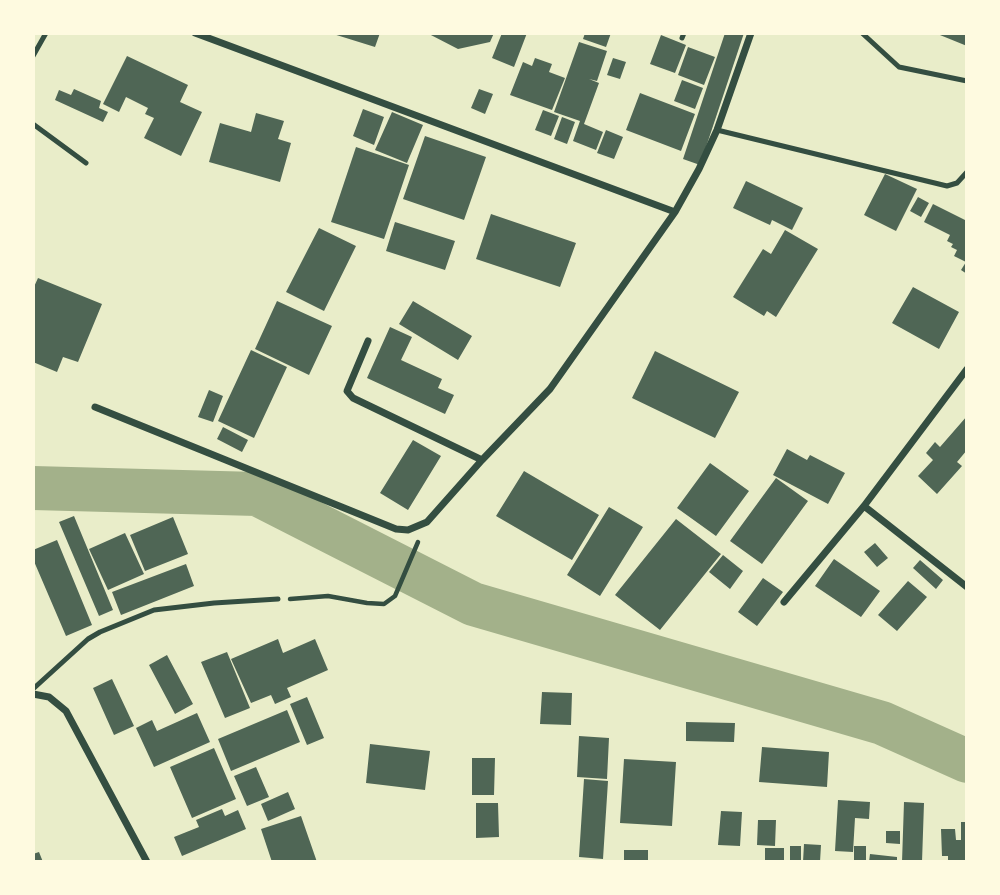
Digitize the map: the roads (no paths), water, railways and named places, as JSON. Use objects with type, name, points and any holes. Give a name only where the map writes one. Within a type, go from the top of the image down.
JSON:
[{"type":"street","points":[[195,33],[675,212]]},
{"type":"street","points":[[94,407],[396,529],[408,530],[427,522],[550,389],[675,212],[717,130],[751,33]]},
{"type":"street","points":[[368,341],[347,391],[353,398],[482,460]]},
{"type":"street","points":[[784,602],[864,506],[967,369]]},
{"type":"street","points":[[864,506],[967,587]]},
{"type":"street","points":[[33,691],[49,697],[66,711],[147,862]]},
{"type":"lane","points":[[33,56],[46,33]]},
{"type":"lane","points":[[862,33],[899,67],[967,81]]},
{"type":"lane","points":[[33,124],[86,163]]},
{"type":"lane","points":[[717,130],[947,186],[957,183],[967,172]]},
{"type":"lane","points":[[33,691],[88,639],[154,610],[214,603],[278,600]]},
{"type":"waterway","points":[[33,488],[257,494],[473,604],[882,723],[967,761]]}]
